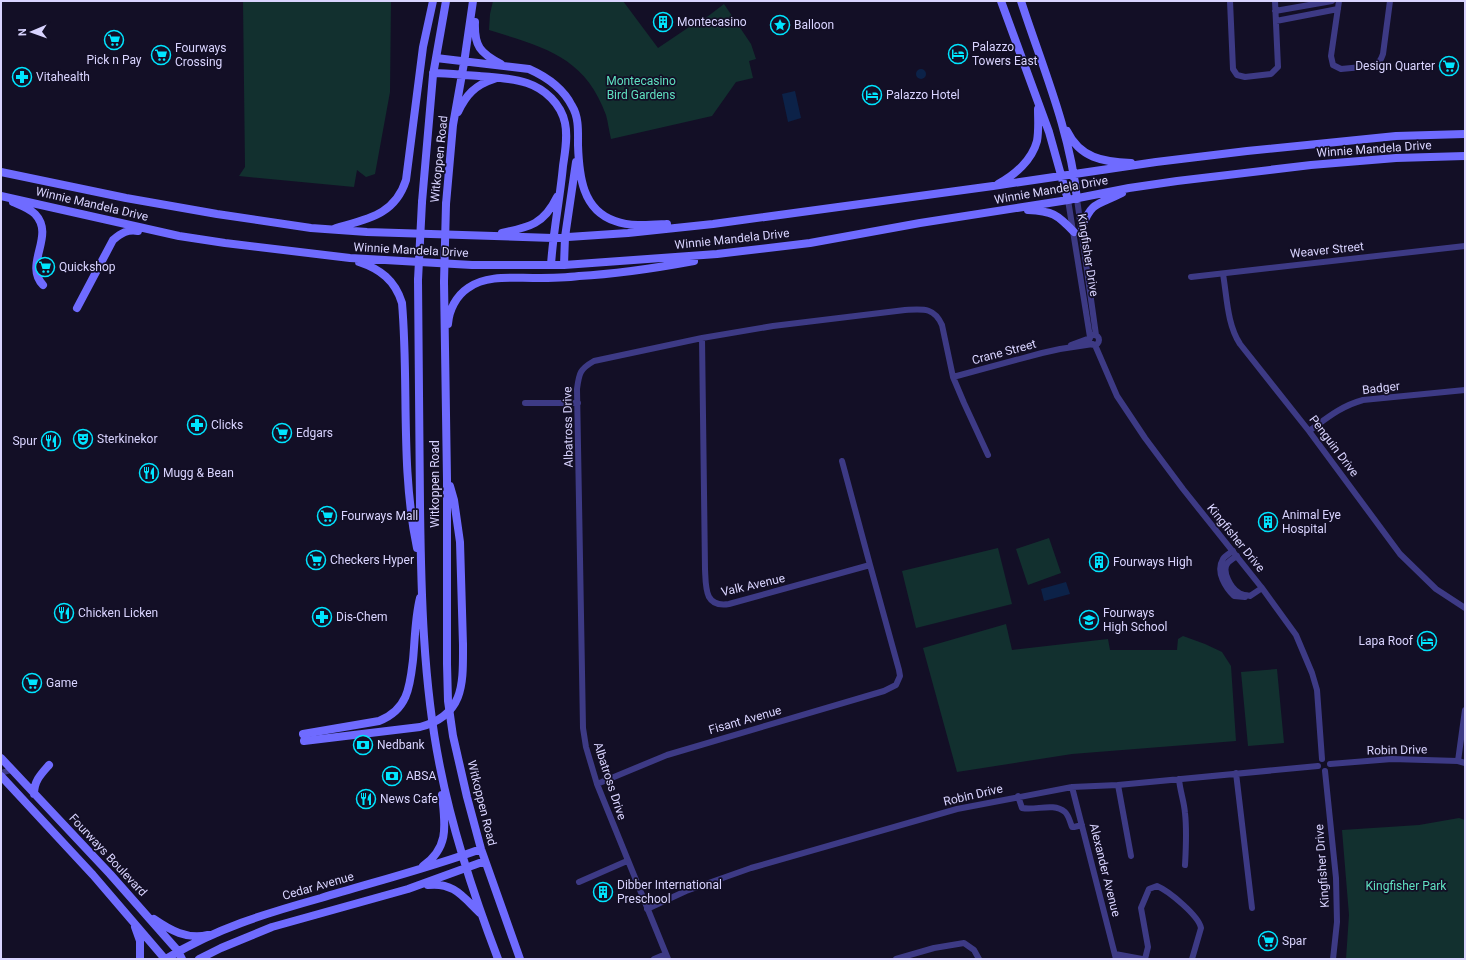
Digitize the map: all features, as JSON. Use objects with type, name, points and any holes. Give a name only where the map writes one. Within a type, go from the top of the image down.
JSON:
[{"type":"main road","points":[[330,230],[380,213],[390,206],[403,190],[406,180],[423,47],[433,1]]},
{"type":"main road","name":"Witkoppen Road","points":[[446,1],[433,73],[428,119],[418,280],[422,589],[432,720],[440,767],[461,856],[498,959]]},
{"type":"main road","points":[[474,1],[474,33],[478,46],[481,52],[505,66]]},
{"type":"main road","name":"Witkoppen Road","points":[[474,1],[453,125],[446,204],[444,282],[448,701],[453,736],[481,850],[520,959]]},
{"type":"main road","points":[[1020,1],[1071,156],[1078,198]]},
{"type":"main road","points":[[1027,1],[1032,35]]},
{"type":"main road","points":[[1001,2],[1049,132],[1068,200]]},
{"type":"main road","points":[[436,58],[464,63],[529,69],[543,75],[558,86],[573,106],[578,127],[580,174],[585,194],[591,205],[607,218],[616,222],[630,224],[713,224]]},
{"type":"main road","points":[[433,73],[498,78],[527,83],[539,88],[550,97],[561,111],[565,123],[566,139],[561,189],[553,238],[551,265]]},
{"type":"main road","points":[[453,125],[463,101],[473,89],[480,84],[498,78]]},
{"type":"main road","points":[[993,186],[1016,173],[1032,153],[1037,140],[1037,102]]},
{"type":"main road","points":[[1057,110],[1069,136],[1078,146],[1094,158],[1130,163],[1156,162]]},
{"type":"main road","name":"Winnie Mandela Drive","points":[[1,172],[217,214],[330,230],[553,238],[628,233],[713,224],[1062,177],[1156,162],[1381,138],[1465,134]]},
{"type":"main road","points":[[564,265],[565,237],[578,147]]},
{"type":"main road","name":"Winnie Mandela Drive","points":[[1,196],[179,236],[225,243],[350,258],[472,265],[564,265],[717,254],[810,243],[920,223],[1011,210],[1129,188],[1177,181],[1311,165],[1396,158],[1465,156]]},
{"type":"main road","points":[[1082,227],[1087,215],[1094,206],[1129,188]]},
{"type":"main road","points":[[488,236],[521,229],[544,218],[552,208],[561,189]]},
{"type":"main road","points":[[1,196],[31,211],[41,223],[43,232],[35,269],[37,277],[43,285]]},
{"type":"main road","points":[[1011,210],[1039,211],[1054,214],[1074,232]]},
{"type":"main road","points":[[77,308],[109,246],[117,236],[123,232],[133,230],[163,236],[179,236]]},
{"type":"main road","points":[[445,359],[449,320],[452,307],[460,295],[468,288],[478,283],[500,278],[578,277],[625,272],[707,258],[717,254]]},
{"type":"main road","points":[[350,258],[369,265],[384,274],[397,290],[402,302],[407,469],[414,535],[421,566]]},
{"type":"main road","points":[[422,589],[417,613],[410,684],[403,702],[395,711],[384,719],[303,737],[420,727],[436,721],[452,708],[459,695],[463,681],[463,645],[460,542],[454,500],[447,480]]},
{"type":"main road","name":"Fourways Boulevard","points":[[1,758],[110,874],[178,951],[182,959]]},
{"type":"main road","points":[[34,794],[36,781],[49,765]]},
{"type":"main road","points":[[418,870],[431,860],[437,853],[444,838],[440,767]]},
{"type":"main road","name":"Fourways Boulevard","points":[[1,776],[131,917],[166,959]]},
{"type":"main road","name":"Cedar Avenue","points":[[166,959],[178,951],[218,932],[267,913],[418,870],[481,850]]},
{"type":"main road","points":[[199,959],[221,948],[272,927],[408,889],[485,861]]},
{"type":"main road","points":[[408,889],[434,884],[447,886],[456,890],[482,915]]},
{"type":"main road","points":[[146,914],[178,934],[205,935],[218,932]]},
{"type":"main road","points":[[131,917],[138,932],[141,950],[140,959]]},
{"type":"main road","points":[[213,959],[221,948]]},
{"type":"street","points":[[1230,1],[1233,69],[1237,75],[1245,77],[1271,74],[1275,71],[1278,64],[1275,1]]},
{"type":"street","points":[[1275,11],[1309,3],[1332,1]]},
{"type":"street","points":[[1339,1],[1331,56],[1333,65],[1341,69],[1373,66],[1380,60],[1383,54],[1390,1]]},
{"type":"street","points":[[1309,3],[1310,14]]},
{"type":"street","points":[[1276,21],[1338,9]]},
{"type":"street","name":"Kingfisher Drive","points":[[1078,198],[1088,273],[1092,336]]},
{"type":"street","name":"Kingfisher Drive","points":[[1068,200],[1092,336]]},
{"type":"street","name":"Weaver Street","points":[[1192,277],[1465,246]]},
{"type":"street","points":[[1076,249],[1085,247]]},
{"type":"street","points":[[1080,274],[1088,273]]},
{"type":"street","name":"Penguin Drive","points":[[1223,274],[1230,319],[1237,339],[1309,431],[1400,554],[1436,589],[1465,608]]},
{"type":"street","name":"Albatross Drive","points":[[667,957],[597,784],[586,748],[583,728],[578,404],[579,376],[583,368],[594,361],[702,338],[773,326],[923,309],[932,311],[939,317],[942,324],[953,377],[988,455]]},
{"type":"street","points":[[1092,336],[1099,337],[1098,343],[1094,345]]},
{"type":"street","name":"Crane Street","points":[[953,377],[1060,349],[1092,336]]},
{"type":"street","name":"Valk Avenue","points":[[702,338],[705,561],[706,590],[708,597],[716,604],[729,604],[870,565]]},
{"type":"street","name":"Kingfisher Drive","points":[[1094,345],[1116,396],[1141,432],[1183,489],[1262,588],[1296,635],[1312,673],[1317,690],[1322,759]]},
{"type":"street","name":"Crane Street","points":[[1060,349],[1094,345]]},
{"type":"street","name":"Badger","points":[[1309,431],[1340,408],[1363,400],[1465,390]]},
{"type":"street","points":[[525,403],[578,404]]},
{"type":"street","points":[[842,460],[870,565]]},
{"type":"street","points":[[1235,553],[1223,559],[1221,565],[1222,579],[1225,586],[1234,596],[1243,598],[1250,596],[1262,588]]},
{"type":"street","name":"Fisant Avenue","points":[[597,784],[667,755],[894,687],[898,681],[900,670],[870,565]]},
{"type":"street","points":[[1458,762],[1465,710]]},
{"type":"street","points":[[1322,759],[1327,760],[1330,764],[1328,769],[1325,771],[1320,770],[1318,766],[1322,759]]},
{"type":"street","name":"Robin Drive","points":[[1330,764],[1392,759],[1465,763]]},
{"type":"street","name":"Robin Drive","points":[[647,909],[686,891],[751,868],[957,809],[1018,796],[1072,787],[1118,785],[1318,766]]},
{"type":"street","points":[[1,773],[11,770]]},
{"type":"street","name":"Kingfisher Drive","points":[[1325,771],[1336,878],[1337,922],[1333,959]]},
{"type":"street","points":[[1236,773],[1252,908]]},
{"type":"street","points":[[1179,779],[1185,814],[1187,839],[1185,865]]},
{"type":"street","points":[[1118,785],[1131,856]]},
{"type":"street","name":"Alexander Avenue","points":[[1072,787],[1116,956]]},
{"type":"street","points":[[1018,796],[1022,808],[1027,810],[1050,807],[1058,809],[1065,812],[1072,827],[1082,825]]},
{"type":"street","points":[[579,882],[627,861]]},
{"type":"street","points":[[1145,959],[1148,946],[1141,908],[1149,889],[1155,886],[1159,886],[1190,910],[1200,924],[1201,928],[1192,959]]},
{"type":"street","points":[[896,959],[934,948],[964,943],[974,950],[979,959]]},
{"type":"street","points":[[1116,956],[1142,959]]},
{"type":"street","points":[[654,959],[667,957]]},
{"type":"green space","points":[[243,1],[391,1],[390,92],[375,174],[366,177],[357,170],[354,187],[239,176],[245,167]]},
{"type":"green space","name":"Montecasino Bird Gardens","points":[[493,1],[623,1],[658,48],[701,19],[703,20],[724,4],[751,44],[756,59],[749,61],[753,78],[736,82],[712,116],[611,139],[606,115],[597,95],[586,79],[574,67],[560,57],[544,49],[489,30]]},
{"type":"green space","points":[[1049,538],[1061,573],[1028,585],[1016,549]]},
{"type":"green space","points":[[998,548],[1012,604],[916,628],[902,571]]},
{"type":"green space","points":[[1006,624],[1012,650],[1108,639],[1110,650],[1177,650],[1178,639],[1183,636],[1222,652],[1231,666],[1236,741],[1072,754],[957,772],[923,648]]},
{"type":"green space","points":[[1277,669],[1284,743],[1248,746],[1241,672]]},
{"type":"green space","name":"Kingfisher Park","points":[[1459,818],[1465,820],[1465,959],[1346,959],[1349,915],[1342,830],[1419,825]]},
{"type":"water","points":[[921,69],[926,74],[921,79],[916,74]]},
{"type":"water","points":[[795,91],[801,118],[788,122],[782,94]]},
{"type":"water","points":[[1066,582],[1070,594],[1044,601],[1041,589]]},
{"type":"place","name":"Montecasino","points":[[663,22]]},
{"type":"place","name":"Balloon","points":[[780,25]]},
{"type":"place","name":"Pick n Pay","points":[[114,40]]},
{"type":"place","name":"Palazzo Towers East","points":[[958,54]]},
{"type":"place","name":"Fourways Crossing","points":[[161,55]]},
{"type":"place","name":"Design Quarter","points":[[1449,66]]},
{"type":"place","name":"Vitahealth","points":[[22,77]]},
{"type":"place","name":"Palazzo Hotel","points":[[872,95]]},
{"type":"place","name":"Quickshop","points":[[45,267]]},
{"type":"place","name":"Clicks","points":[[197,425]]},
{"type":"place","name":"Edgars","points":[[282,433]]},
{"type":"place","name":"Sterkinekor","points":[[83,439]]},
{"type":"place","name":"Spur","points":[[51,441]]},
{"type":"place","name":"Mugg & Bean","points":[[149,473]]},
{"type":"place","name":"Fourways Mall","points":[[327,516]]},
{"type":"place","name":"Animal Eye Hospital","points":[[1268,522]]},
{"type":"place","name":"Checkers Hyper","points":[[316,560]]},
{"type":"place","name":"Fourways High","points":[[1099,562]]},
{"type":"place","name":"Chicken Licken","points":[[64,613]]},
{"type":"place","name":"Dis-Chem","points":[[322,617]]},
{"type":"place","name":"Fourways High School","points":[[1089,620]]},
{"type":"place","name":"Lapa Roof","points":[[1427,641]]},
{"type":"place","name":"Game","points":[[32,683]]},
{"type":"place","name":"Nedbank","points":[[363,745]]},
{"type":"place","name":"ABSA","points":[[392,776]]},
{"type":"place","name":"News Cafe","points":[[366,799]]},
{"type":"place","name":"Dibber International Preschool","points":[[603,892]]},
{"type":"place","name":"Spar","points":[[1268,941]]}]
